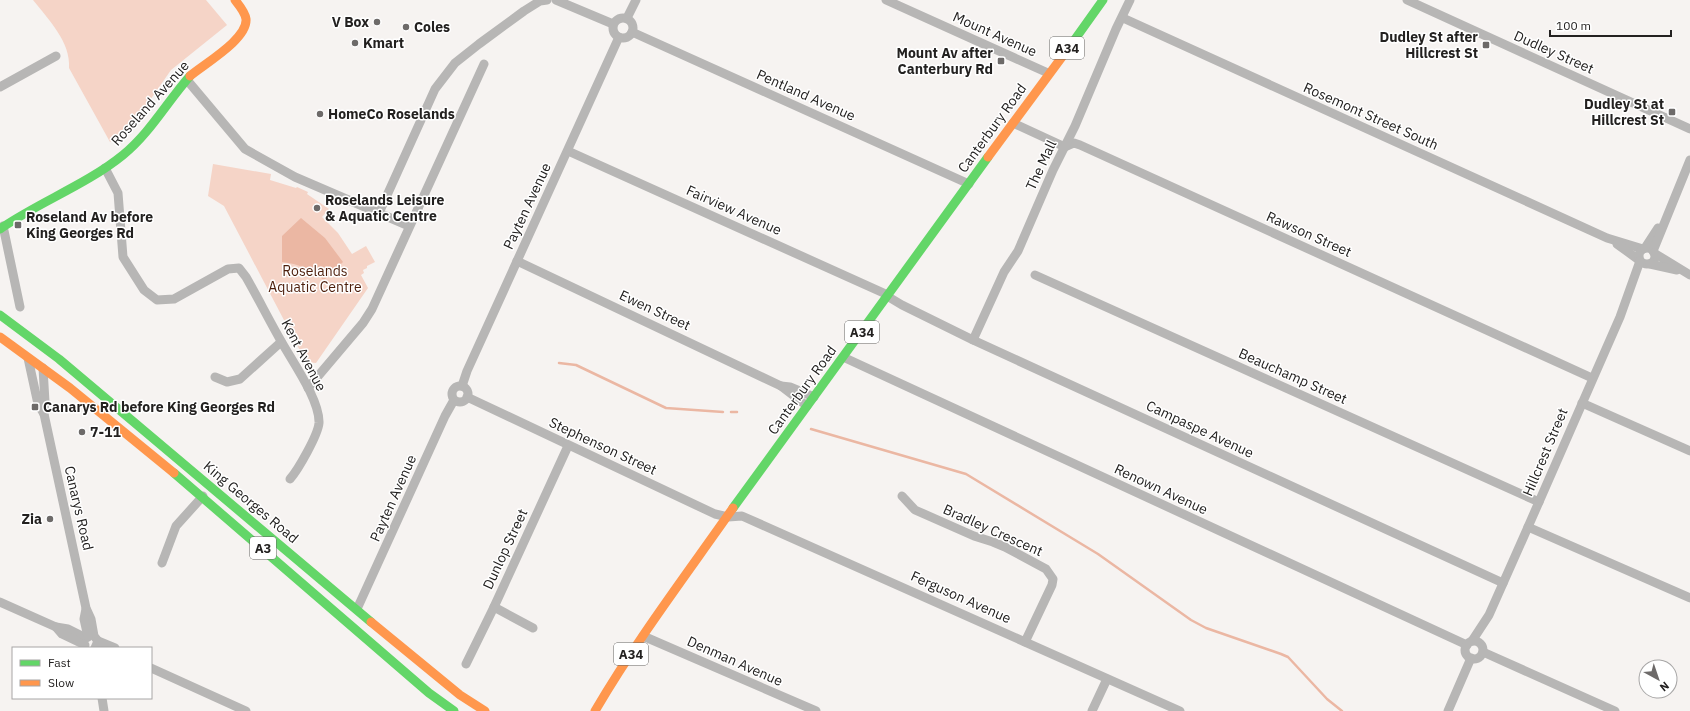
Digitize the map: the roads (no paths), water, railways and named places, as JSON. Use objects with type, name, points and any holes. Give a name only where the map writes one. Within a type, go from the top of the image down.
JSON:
[{"type":"main road","name":"Roseland Avenue","points":[[2,227],[34,206],[105,168],[123,155],[137,142],[152,126],[187,80],[244,31],[246,17],[244,11],[236,0]]},
{"type":"main road","name":"Canterbury Road","points":[[595,711],[612,682],[643,636],[728,516],[1048,73],[1103,0]]},
{"type":"main road","name":"King Georges Road","points":[[0,315],[59,359],[420,663],[460,695],[485,711]]},
{"type":"main road","name":"King Georges Road","points":[[0,337],[70,388],[203,496],[429,693],[454,711]]},
{"type":"main road","name":"Canterbury Road","points":[[594,694],[612,682]]},
{"type":"main road","points":[[602,711],[612,682]]},
{"type":"street","points":[[379,213],[435,89],[455,64],[479,44],[540,1],[547,0]]},
{"type":"street","points":[[556,0],[613,24]]},
{"type":"street","points":[[627,18],[636,0]]},
{"type":"street","name":"Mount Avenue","points":[[886,0],[1048,73]]},
{"type":"street","name":"The Mall","points":[[974,340],[1004,272],[1018,251],[1130,0]]},
{"type":"street","name":"Dudley Street","points":[[1407,0],[1690,129]]},
{"type":"street","points":[[620,18],[627,18],[632,23],[632,32],[625,38],[619,37],[614,34],[613,24],[620,18]]},
{"type":"street","name":"Rosemont Street South","points":[[1123,18],[1607,238],[1649,251],[1688,274]]},
{"type":"street","name":"Pentland Avenue","points":[[632,32],[969,184]]},
{"type":"street","name":"Payten Avenue","points":[[462,386],[466,371],[619,37]]},
{"type":"street","points":[[0,86],[56,56]]},
{"type":"street","points":[[308,388],[363,323],[372,309],[484,64]]},
{"type":"street","points":[[187,80],[246,149],[295,177],[410,226]]},
{"type":"street","name":"Rawson Street","points":[[1013,123],[1065,147],[1074,143],[1080,145],[1592,378]]},
{"type":"street","name":"Fairview Avenue","points":[[568,151],[888,296]]},
{"type":"street","points":[[1649,251],[1654,259],[1644,262],[1639,254],[1649,251],[1671,206],[1690,160]]},
{"type":"street","name":"Kent Avenue","points":[[105,168],[118,193],[124,257],[144,290],[157,300],[174,299],[228,269],[239,268],[246,277],[308,388],[318,412],[319,423],[316,434],[296,472],[290,479]]},
{"type":"street","points":[[2,227],[20,307]]},
{"type":"street","name":"Rosemont Street South","points":[[1607,238],[1644,262],[1688,274]]},
{"type":"street","name":"Ewen Street","points":[[517,261],[781,386],[807,406]]},
{"type":"street","name":"Hillcrest Street","points":[[1470,643],[1489,614],[1644,262]]},
{"type":"street","name":"Beauchamp Street","points":[[1035,275],[1539,502]]},
{"type":"street","name":"Campaspe Avenue","points":[[888,296],[902,305],[974,340],[1502,583]]},
{"type":"street","name":"Canarys Road","points":[[9,321],[17,337],[41,356],[44,369],[46,402]]},
{"type":"street","points":[[215,377],[227,382],[240,379],[281,342]]},
{"type":"street","name":"Canarys Road","points":[[28,357],[38,404],[44,414],[86,608],[91,619],[92,643]]},
{"type":"street","name":"Renown Avenue","points":[[843,357],[1470,643]]},
{"type":"street","points":[[462,386],[467,389],[468,397],[462,402],[454,400],[453,392],[456,388],[462,386]]},
{"type":"street","name":"Ewen Street","points":[[781,386],[790,387],[814,397]]},
{"type":"street","name":"Canarys Road","points":[[44,414],[48,394],[54,388],[70,388]]},
{"type":"street","name":"Stephenson Street","points":[[468,397],[568,446],[715,514],[728,516]]},
{"type":"street","name":"Payten Avenue","points":[[357,609],[454,400]]},
{"type":"street","points":[[1582,404],[1690,451]]},
{"type":"street","name":"Dunlop Street","points":[[466,664],[494,607],[568,446]]},
{"type":"street","points":[[162,562],[176,526],[203,496]]},
{"type":"street","name":"Bradley Crescent","points":[[902,496],[915,510],[974,536],[993,542],[1046,569],[1053,579],[1052,585],[1025,642]]},
{"type":"street","name":"Ferguson Avenue","points":[[728,516],[742,516],[1180,711]]},
{"type":"street","points":[[1528,527],[1690,598]]},
{"type":"street","points":[[0,602],[56,627],[68,629],[92,643]]},
{"type":"street","points":[[494,607],[533,628]]},
{"type":"street","name":"Canarys Road","points":[[86,608],[85,624],[92,643]]},
{"type":"street","name":"Hillcrest Street","points":[[1482,649],[1489,614]]},
{"type":"street","points":[[68,629],[85,624]]},
{"type":"street","points":[[56,627],[62,634],[110,647]]},
{"type":"street","name":"Denman Avenue","points":[[643,636],[816,711]]},
{"type":"street","points":[[1482,649],[1477,658],[1471,658],[1467,654],[1470,643],[1478,642],[1482,649],[1615,711]]},
{"type":"street","points":[[1448,711],[1471,658]]},
{"type":"street","points":[[152,668],[246,711]]},
{"type":"street","points":[[1092,711],[1108,679]]},
{"type":"street","points":[[102,699],[104,711]]},
{"type":"waterway","points":[[559,363],[576,365],[666,408],[723,412]]},
{"type":"waterway","points":[[731,412],[737,412]]},
{"type":"waterway","points":[[811,429],[966,474],[1098,554],[1191,620],[1206,628],[1288,657],[1327,699],[1342,711]]},
{"type":"place","name":"V Box","points":[[377,22]]},
{"type":"place","name":"Coles","points":[[406,27]]},
{"type":"place","name":"Kmart","points":[[355,43]]},
{"type":"place","name":"Dudley St after Hillcrest St","points":[[1486,45]]},
{"type":"place","name":"Mount Av after Canterbury Rd","points":[[1001,61]]},
{"type":"place","name":"Dudley St at Hillcrest St","points":[[1672,112]]},
{"type":"place","name":"HomeCo Roselands","points":[[320,114]]},
{"type":"place","name":"Roselands Leisure & Aquatic Centre","points":[[317,208]]},
{"type":"place","name":"Roseland Av before King Georges Rd","points":[[18,225]]},
{"type":"place","name":"Canarys Rd before King Georges Rd","points":[[35,407]]},
{"type":"place","name":"7-11","points":[[82,432]]},
{"type":"place","name":"Zia","points":[[50,519]]},
{"type":"park label","name":"Roselands Aquatic Centre","points":[[315,280]]}]
